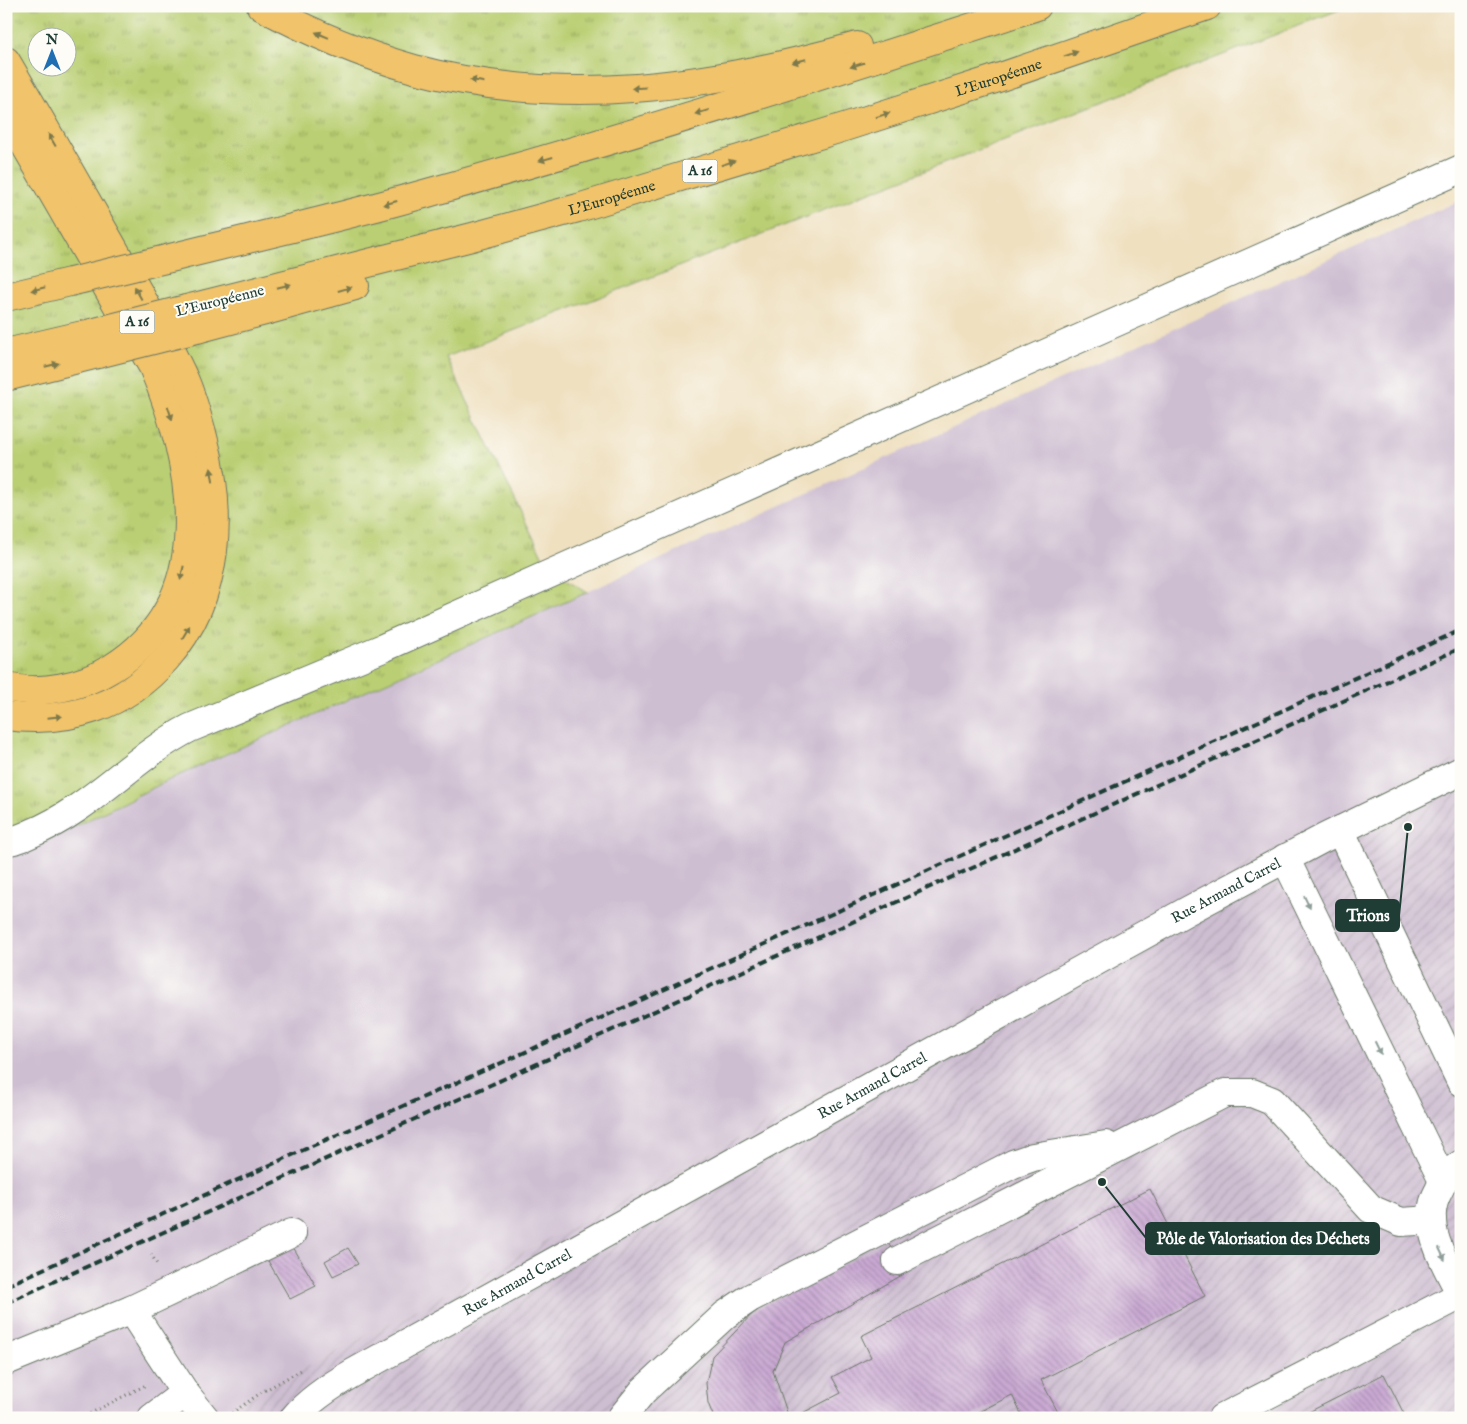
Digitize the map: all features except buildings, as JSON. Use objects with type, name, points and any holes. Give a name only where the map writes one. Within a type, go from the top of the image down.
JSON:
[{"type":"highway","points":[[261,6],[321,35],[372,55],[437,74],[536,88],[604,90],[660,87],[767,69],[1016,6]]},
{"type":"highway","points":[[6,297],[352,213],[430,192],[853,66],[1037,6]]},
{"type":"highway","name":"L'Européenne","points":[[6,352],[93,344],[191,319],[578,208],[820,135],[992,80],[1206,6]]},
{"type":"highway","points":[[6,61],[171,352],[185,382],[198,419],[209,461],[216,514],[213,552],[198,608],[179,644],[154,672],[122,696],[92,710],[57,717],[6,716]]},
{"type":"highway","points":[[6,112],[153,368],[178,438],[190,514],[186,554],[179,586],[162,621],[137,651],[106,672],[72,685],[53,689],[6,687]]},
{"type":"highway","points":[[6,377],[93,344]]},
{"type":"street","points":[[6,841],[34,833],[63,818],[161,745],[190,728],[392,644],[1461,169]]},
{"type":"street","name":"Rue Armand Carrel","points":[[294,1418],[310,1402],[346,1377],[1187,910],[1340,830],[1461,771]]},
{"type":"street","points":[[1340,830],[1461,1082]]},
{"type":"street","points":[[1222,1418],[1461,1295],[1435,1240],[1432,1220],[1434,1200],[1452,1173],[1285,858]]},
{"type":"street","points":[[897,1261],[1225,1093],[1252,1093],[1272,1101],[1371,1209],[1401,1222],[1432,1220]]},
{"type":"street","points":[[621,1418],[650,1385],[726,1315],[750,1298],[1013,1164],[1033,1157],[1132,1140]]},
{"type":"street","points":[[6,1361],[131,1310],[292,1233]]},
{"type":"street","points":[[131,1310],[178,1382],[205,1418]]},
{"type":"street","points":[[152,1418],[178,1382]]},
{"type":"path","points":[[81,1418],[114,1401],[178,1382]]},
{"type":"shaded area","points":[[1461,200],[1461,756],[1333,817],[896,1053],[211,1418],[6,1418],[6,857],[19,854],[175,777]]},
{"type":"shaded area","points":[[1461,756],[1461,1418],[211,1418],[896,1053],[1333,817]]},
{"type":"green space","points":[[6,6],[1349,6],[446,357],[548,568],[588,592],[175,777],[19,854],[6,857]]},
{"type":"railway","points":[[6,1286],[312,1146],[499,1064],[1461,630]]},
{"type":"railway","points":[[6,1303],[1461,648]]},
{"type":"place","name":"Trions","points":[[1408,827]]},
{"type":"place","name":"Pôle de Valorisation des Déchets","points":[[1102,1182]]}]
